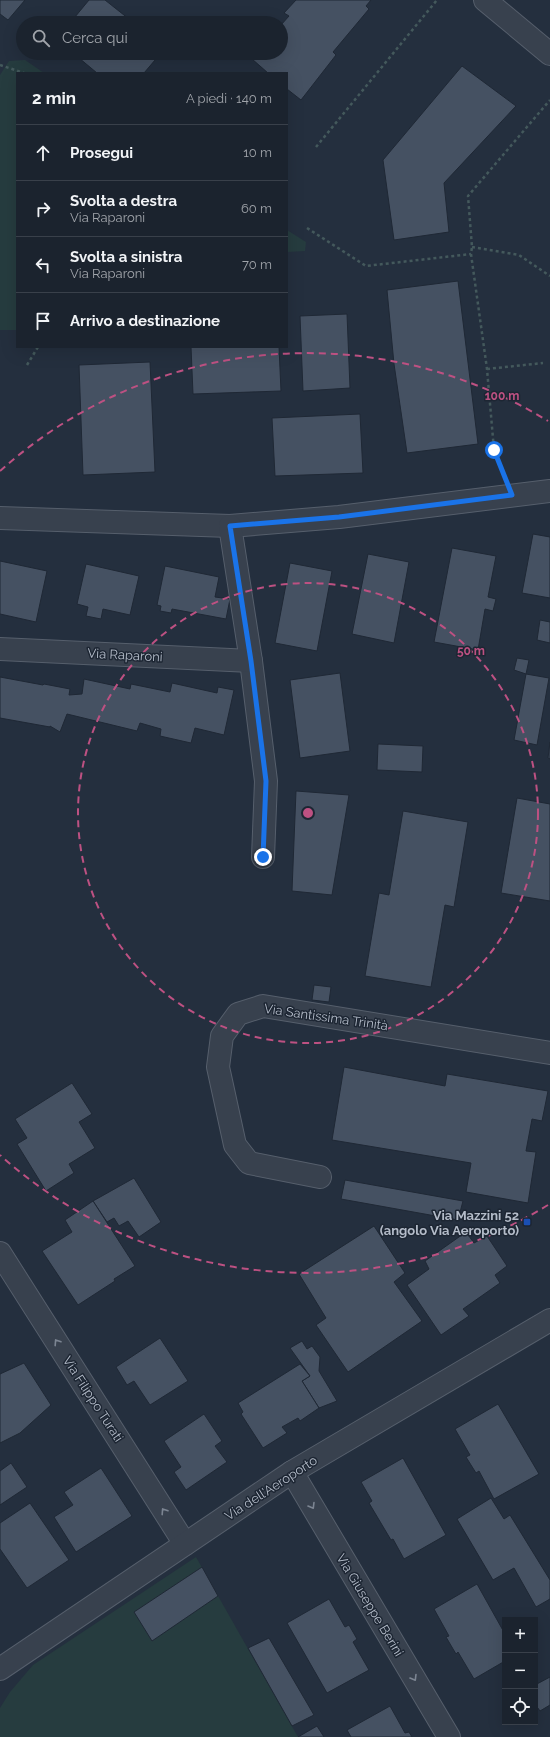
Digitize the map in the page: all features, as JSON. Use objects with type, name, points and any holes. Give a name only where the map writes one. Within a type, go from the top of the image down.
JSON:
[{"type":"street","points":[[485,0],[550,54]]},
{"type":"street","points":[[0,518],[230,526],[339,517],[550,491]]},
{"type":"street","points":[[230,526],[251,661],[266,781],[263,857]]},
{"type":"street","name":"Via Raparoni","points":[[0,649],[251,661]]},
{"type":"street","name":"Via Santissima Trinità","points":[[320,1177],[250,1163],[235,1145],[218,1067],[222,1036],[238,1014],[263,1006],[550,1053]]},
{"type":"street","name":"Via Filippo Turati","points":[[0,1253],[186,1544]]},
{"type":"street","name":"Via dell'Aeroporto","points":[[0,1669],[292,1472],[550,1320]]},
{"type":"street","name":"Via Giuseppe Berini","points":[[292,1472],[448,1737]]},
{"type":"path","points":[[316,147],[437,0]]},
{"type":"path","points":[[0,65],[21,72]]},
{"type":"path","points":[[512,495],[494,450],[487,369],[471,254],[472,247],[468,196],[550,100]]},
{"type":"path","points":[[307,228],[366,266],[471,254]]},
{"type":"path","points":[[472,247],[519,254],[550,276]]},
{"type":"path","points":[[27,365],[37,348]]},
{"type":"path","points":[[487,369],[543,363]]},
{"type":"green space","points":[[25,60],[43,72],[16,72],[16,330],[0,330],[0,75],[9,61]]},
{"type":"green space","points":[[288,231],[306,242],[305,251],[288,252]]},
{"type":"green space","points":[[196,1557],[298,1737],[0,1737],[0,1708],[10,1692],[33,1665]]},
{"type":"building","points":[[0,0],[25,0],[8,20],[0,14]]},
{"type":"building","points":[[89,0],[105,0],[125,16],[76,16]]},
{"type":"building","points":[[296,0],[371,0],[366,6],[369,9],[333,52],[336,55],[301,100],[288,90],[288,72],[267,72],[253,60],[288,60],[289,16],[284,13]]},
{"type":"building","points":[[81,60],[155,60],[145,72],[96,72]]},
{"type":"building","points":[[462,66],[516,106],[444,183],[449,232],[394,240],[383,160]]},
{"type":"building","points":[[458,281],[478,444],[407,453],[394,364],[387,290]]},
{"type":"building","points":[[347,314],[350,388],[303,391],[300,316]]},
{"type":"building","points":[[191,348],[279,348],[281,391],[193,394]]},
{"type":"building","points":[[150,362],[155,472],[83,475],[79,365]]},
{"type":"building","points":[[360,414],[363,473],[275,476],[272,418]]},
{"type":"building","points":[[533,534],[550,537],[550,598],[522,593]]},
{"type":"building","points":[[452,548],[496,556],[488,597],[496,599],[493,611],[485,609],[478,650],[434,642]]},
{"type":"building","points":[[368,554],[409,562],[394,643],[352,634]]},
{"type":"building","points":[[0,561],[47,571],[36,622],[0,614]]},
{"type":"building","points":[[290,563],[332,571],[317,651],[275,643]]},
{"type":"building","points":[[86,564],[139,576],[130,615],[103,609],[101,619],[86,616],[88,607],[77,604]]},
{"type":"building","points":[[165,566],[219,577],[215,597],[230,599],[226,619],[172,609],[171,613],[160,611],[161,606],[157,605]]},
{"type":"building","points":[[540,620],[550,622],[550,643],[537,640]]},
{"type":"building","points":[[517,658],[529,660],[526,674],[514,670]]},
{"type":"building","points":[[340,673],[350,751],[300,758],[290,680]]},
{"type":"building","points":[[526,674],[549,678],[537,745],[514,740]]},
{"type":"building","points":[[0,677],[70,689],[69,695],[82,694],[84,679],[130,689],[131,684],[170,692],[172,683],[217,693],[218,687],[234,690],[224,735],[195,728],[191,743],[160,736],[161,729],[140,723],[137,731],[67,714],[60,732],[50,726],[0,718]]},
{"type":"building","points":[[550,742],[550,759],[548,758]]},
{"type":"building","points":[[378,744],[423,746],[422,772],[377,770]]},
{"type":"building","points":[[296,791],[349,795],[332,895],[292,891]]},
{"type":"building","points":[[517,798],[550,804],[550,901],[501,893]]},
{"type":"building","points":[[403,811],[468,822],[454,907],[445,905],[431,987],[365,976],[379,893],[389,895]]},
{"type":"building","points":[[314,985],[331,987],[329,1002],[312,1000]]},
{"type":"building","points":[[344,1067],[445,1086],[447,1074],[548,1091],[542,1121],[532,1119],[526,1151],[536,1152],[528,1203],[466,1192],[471,1163],[332,1140]]},
{"type":"building","points":[[72,1083],[92,1114],[79,1122],[95,1148],[69,1164],[74,1173],[46,1191],[17,1144],[27,1138],[15,1119]]},
{"type":"building","points":[[134,1178],[161,1222],[139,1237],[128,1221],[119,1226],[114,1218],[107,1222],[93,1201]]},
{"type":"building","points":[[345,1180],[463,1201],[458,1220],[341,1199]]},
{"type":"building","points":[[93,1201],[135,1266],[78,1305],[42,1251],[72,1232],[65,1220]]},
{"type":"building","points":[[374,1226],[405,1273],[394,1282],[422,1321],[348,1372],[316,1325],[326,1318],[299,1274]]},
{"type":"building","points":[[466,1232],[474,1243],[487,1236],[507,1266],[495,1275],[500,1283],[463,1309],[469,1316],[441,1335],[407,1285],[429,1269],[425,1261]]},
{"type":"building","points":[[160,1338],[188,1381],[150,1405],[134,1381],[127,1385],[116,1367]]},
{"type":"building","points":[[302,1341],[307,1349],[312,1346],[320,1357],[319,1371],[337,1401],[319,1408],[302,1381],[310,1376],[290,1348]]},
{"type":"building","points":[[24,1363],[51,1405],[20,1433],[0,1443],[0,1374]]},
{"type":"building","points":[[300,1364],[310,1376],[302,1381],[319,1408],[300,1421],[298,1418],[282,1427],[287,1433],[263,1448],[241,1414],[243,1412],[238,1403]]},
{"type":"building","points":[[498,1404],[539,1474],[494,1499],[479,1471],[476,1473],[466,1457],[470,1455],[455,1429]]},
{"type":"building","points":[[204,1414],[222,1441],[215,1446],[227,1462],[186,1490],[174,1472],[181,1467],[164,1441]]},
{"type":"building","points":[[403,1458],[446,1535],[404,1559],[393,1539],[391,1540],[369,1503],[372,1501],[361,1482]]},
{"type":"building","points":[[11,1463],[27,1487],[0,1505],[0,1471]]},
{"type":"building","points":[[101,1468],[132,1516],[76,1552],[54,1517],[73,1505],[64,1492]]},
{"type":"building","points":[[491,1498],[504,1519],[510,1515],[550,1580],[550,1599],[536,1607],[514,1568],[493,1580],[457,1519]]},
{"type":"building","points":[[30,1503],[69,1560],[27,1588],[0,1549],[0,1523]]},
{"type":"building","points":[[202,1567],[218,1596],[152,1641],[134,1612]]},
{"type":"building","points":[[477,1584],[502,1629],[502,1663],[474,1679],[458,1652],[456,1654],[446,1637],[449,1636],[434,1609]]},
{"type":"building","points":[[329,1599],[345,1627],[349,1625],[357,1639],[353,1642],[369,1670],[327,1693],[287,1623]]},
{"type":"building","points":[[269,1638],[314,1715],[292,1726],[248,1648]]},
{"type":"building","points":[[550,1677],[550,1705],[540,1711],[538,1708],[538,1683]]},
{"type":"building","points":[[390,1706],[405,1733],[409,1732],[412,1737],[351,1737],[347,1730]]},
{"type":"building","points":[[317,1726],[324,1737],[298,1737]]},
{"type":"place","name":"Via Mazzini 52 (angolo Via Aeroporto)","points":[[527,1222]]},
{"type":"route","points":[[263,857],[266,781],[251,661],[230,526],[339,517],[512,495],[494,450]]}]
